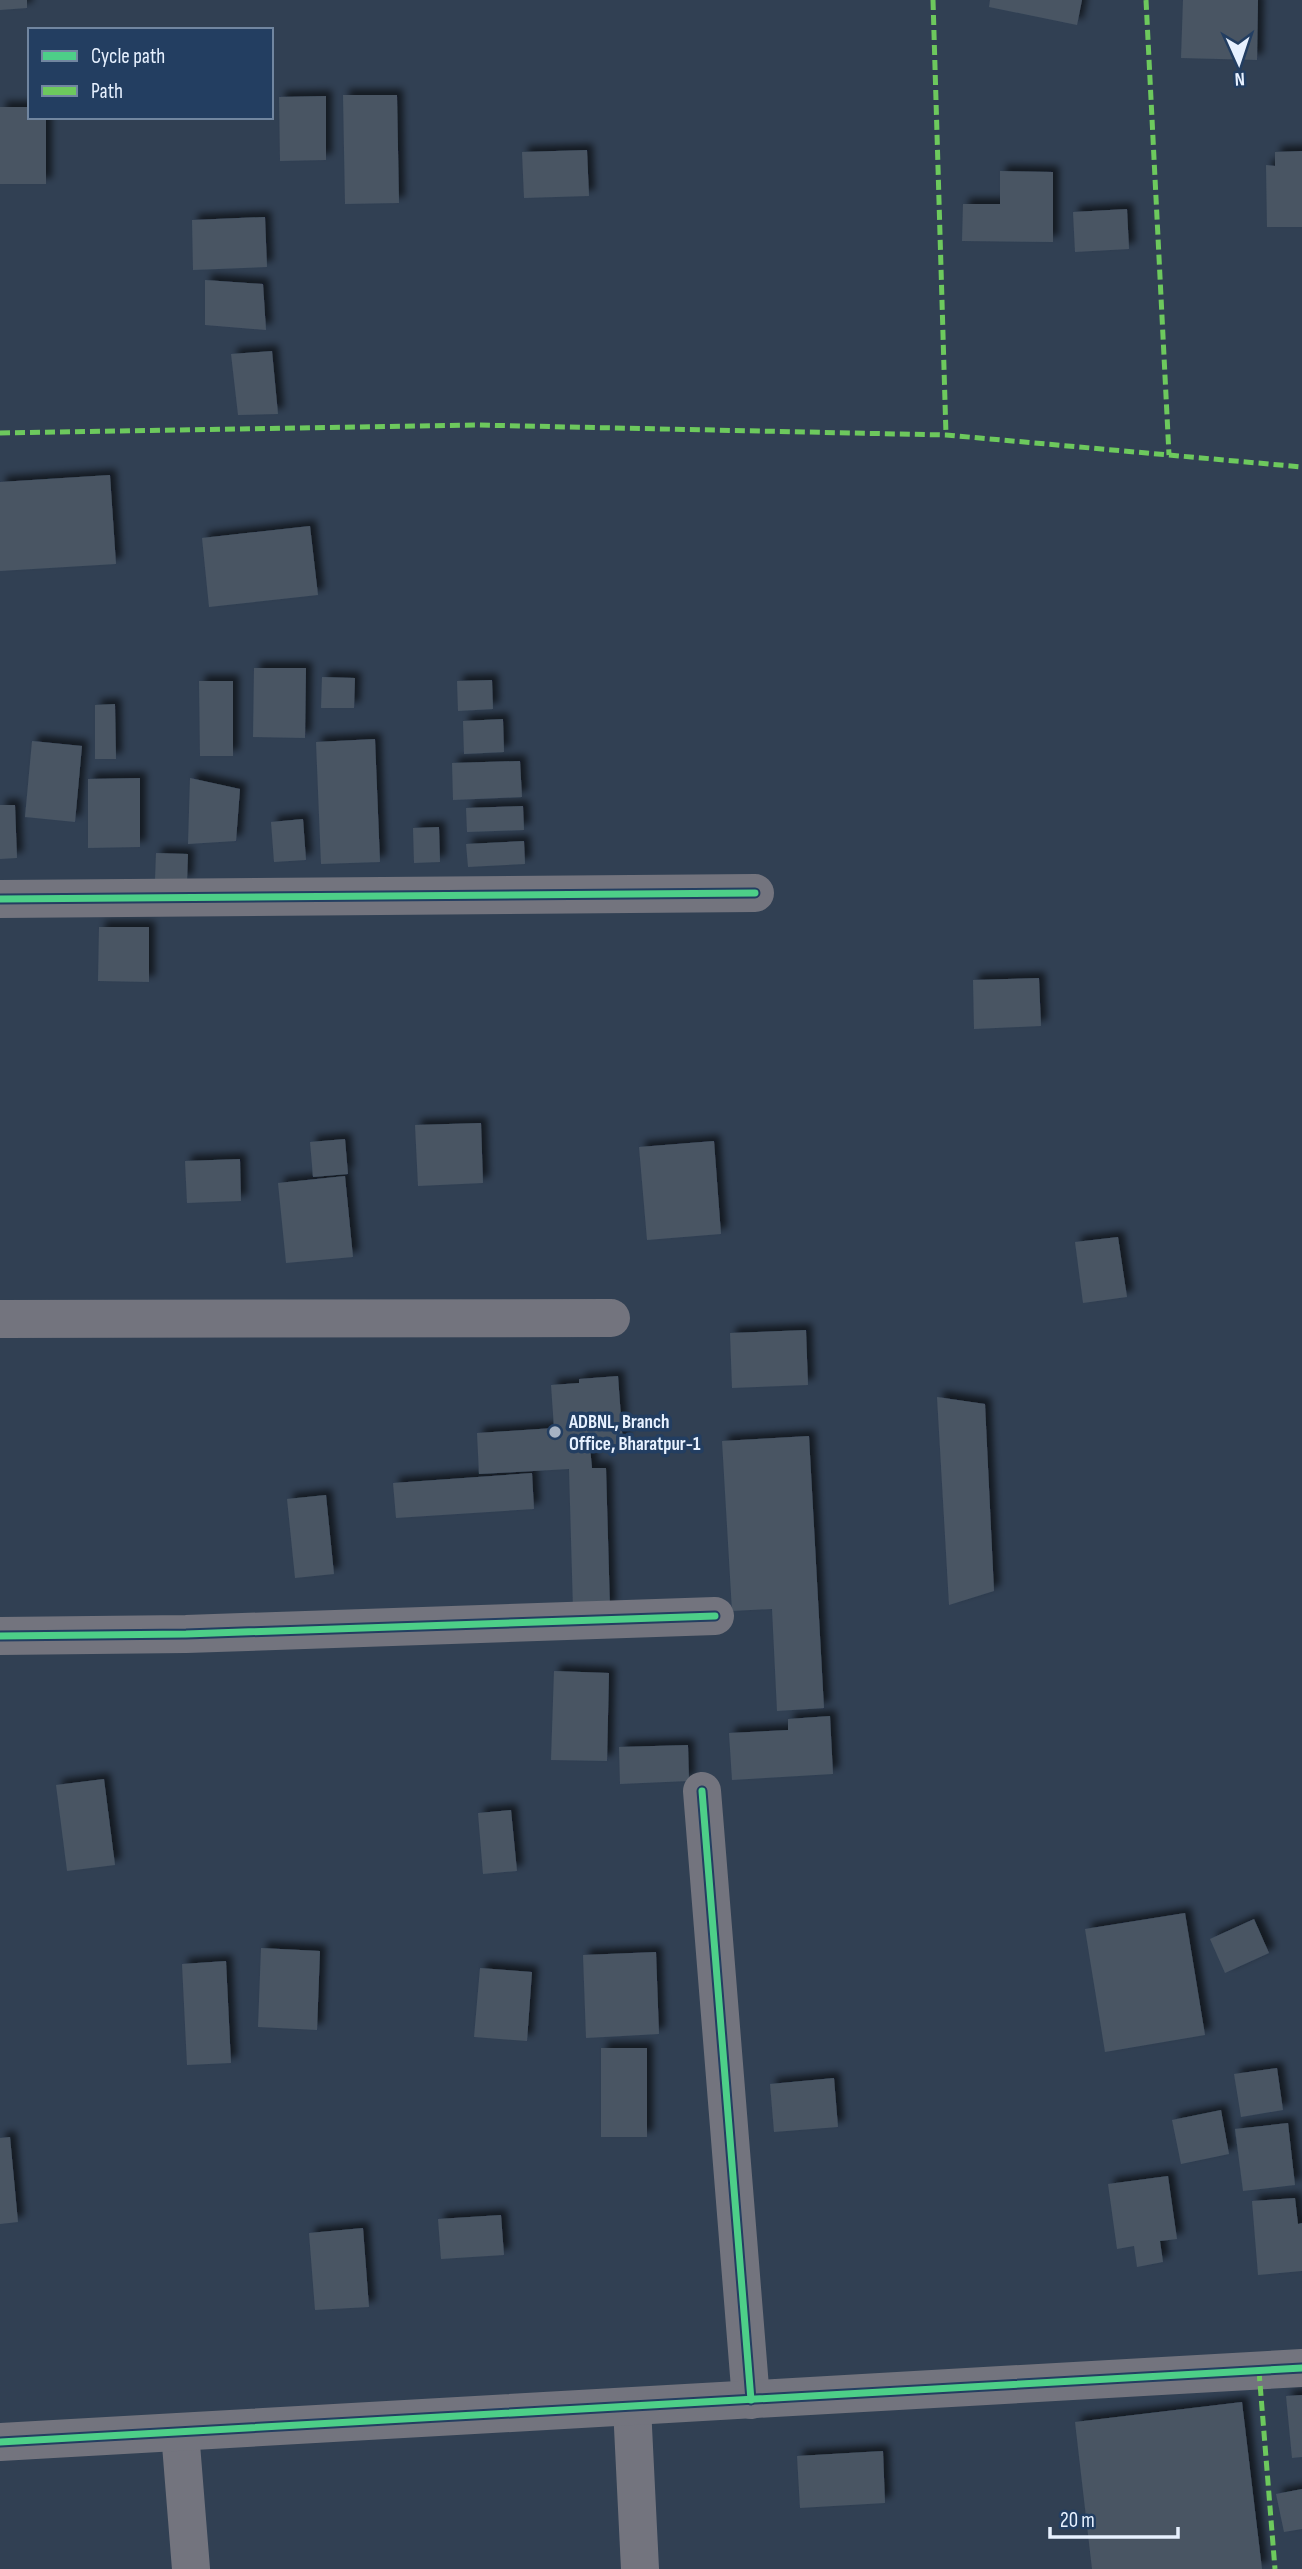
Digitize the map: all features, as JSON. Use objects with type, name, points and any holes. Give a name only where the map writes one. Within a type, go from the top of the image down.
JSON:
[{"type":"street","points":[[0,899],[755,894]]},
{"type":"street","points":[[0,1319],[611,1318]]},
{"type":"street","points":[[0,1636],[186,1634],[715,1616]]},
{"type":"street","points":[[702,1791],[751,2400]]},
{"type":"street","points":[[0,2442],[1302,2368]]},
{"type":"street","points":[[632,2407],[640,2569]]},
{"type":"street","points":[[180,2432],[191,2569]]},
{"type":"building","points":[[0,0],[27,0],[27,8],[0,10]]},
{"type":"building","points":[[990,0],[1082,0],[1077,25],[989,7]]},
{"type":"building","points":[[1183,0],[1258,0],[1257,60],[1181,58]]},
{"type":"building","points":[[343,95],[397,95],[399,203],[345,204]]},
{"type":"building","points":[[326,96],[326,160],[280,161],[279,97]]},
{"type":"building","points":[[0,107],[28,107],[28,119],[46,119],[46,184],[0,184]]},
{"type":"building","points":[[587,150],[589,196],[524,198],[522,152]]},
{"type":"building","points":[[1302,151],[1302,227],[1267,227],[1266,165],[1275,166],[1275,152]]},
{"type":"building","points":[[1000,171],[1053,172],[1053,242],[962,241],[963,204],[1000,204]]},
{"type":"building","points":[[1127,209],[1129,249],[1075,252],[1073,212]]},
{"type":"building","points":[[265,217],[267,267],[193,270],[192,220]]},
{"type":"building","points":[[205,280],[263,284],[266,330],[205,325]]},
{"type":"building","points":[[272,351],[278,414],[238,415],[231,354]]},
{"type":"building","points":[[110,475],[116,564],[0,571],[0,482]]},
{"type":"building","points":[[310,526],[318,595],[209,607],[202,538]]},
{"type":"building","points":[[254,668],[306,668],[305,738],[253,737]]},
{"type":"building","points":[[322,677],[355,678],[354,708],[321,708]]},
{"type":"building","points":[[492,680],[493,709],[458,711],[457,681]]},
{"type":"building","points":[[199,681],[233,681],[233,756],[200,756]]},
{"type":"building","points":[[115,704],[116,759],[95,759],[95,705]]},
{"type":"building","points":[[503,719],[504,752],[464,754],[463,721]]},
{"type":"building","points":[[375,739],[380,862],[321,864],[316,742]]},
{"type":"building","points":[[32,741],[82,746],[75,822],[25,817]]},
{"type":"building","points":[[520,761],[522,797],[453,800],[452,763]]},
{"type":"building","points":[[140,778],[140,847],[88,848],[88,779]]},
{"type":"building","points":[[190,778],[240,789],[236,841],[188,844]]},
{"type":"building","points":[[0,805],[15,805],[17,858],[0,859]]},
{"type":"building","points":[[523,806],[524,830],[467,832],[466,808]]},
{"type":"building","points":[[303,819],[306,860],[274,862],[271,822]]},
{"type":"building","points":[[439,827],[440,862],[414,863],[413,828]]},
{"type":"building","points":[[524,841],[525,864],[468,867],[466,844]]},
{"type":"building","points":[[156,853],[188,854],[187,881],[155,880]]},
{"type":"building","points":[[99,927],[149,927],[149,982],[98,981]]},
{"type":"building","points":[[1039,978],[1041,1026],[974,1029],[973,980]]},
{"type":"building","points":[[481,1123],[483,1183],[418,1186],[415,1125]]},
{"type":"building","points":[[345,1139],[348,1174],[313,1177],[310,1142]]},
{"type":"building","points":[[714,1141],[721,1234],[647,1240],[639,1147]]},
{"type":"building","points":[[240,1159],[241,1201],[187,1203],[185,1161]]},
{"type":"building","points":[[345,1176],[353,1257],[286,1263],[278,1183]]},
{"type":"building","points":[[1118,1237],[1127,1297],[1083,1303],[1075,1242]]},
{"type":"building","points":[[806,1330],[808,1385],[732,1388],[730,1333]]},
{"type":"building","points":[[618,1376],[623,1444],[590,1447],[592,1468],[606,1468],[610,1609],[573,1609],[569,1469],[479,1474],[477,1433],[554,1428],[551,1385],[579,1383],[579,1379]]},
{"type":"building","points":[[937,1397],[985,1404],[994,1591],[949,1605]]},
{"type":"building","points":[[809,1436],[824,1708],[777,1711],[772,1609],[732,1611],[722,1441]]},
{"type":"building","points":[[532,1473],[534,1509],[396,1518],[393,1483]]},
{"type":"building","points":[[326,1495],[334,1574],[295,1578],[287,1499]]},
{"type":"building","points":[[554,1671],[609,1673],[607,1761],[551,1760]]},
{"type":"building","points":[[830,1716],[833,1774],[732,1780],[729,1733],[788,1730],[788,1719]]},
{"type":"building","points":[[688,1745],[689,1781],[620,1784],[619,1747]]},
{"type":"building","points":[[104,1779],[115,1865],[67,1871],[56,1785]]},
{"type":"building","points":[[511,1810],[517,1871],[483,1874],[478,1813]]},
{"type":"building","points":[[1185,1913],[1205,2035],[1105,2052],[1085,1929]]},
{"type":"building","points":[[1254,1919],[1269,1953],[1225,1973],[1210,1939]]},
{"type":"building","points":[[261,1948],[320,1951],[317,2030],[258,2027]]},
{"type":"building","points":[[656,1952],[659,2034],[586,2038],[583,1955]]},
{"type":"building","points":[[226,1961],[231,2063],[187,2065],[182,1964]]},
{"type":"building","points":[[480,1968],[532,1972],[527,2041],[474,2037]]},
{"type":"building","points":[[601,2048],[647,2048],[647,2137],[601,2137]]},
{"type":"building","points":[[1277,2068],[1283,2110],[1241,2117],[1234,2074]]},
{"type":"building","points":[[834,2078],[838,2127],[774,2132],[770,2084]]},
{"type":"building","points":[[1221,2110],[1229,2154],[1181,2164],[1172,2120]]},
{"type":"building","points":[[1288,2123],[1295,2185],[1243,2191],[1235,2129]]},
{"type":"building","points":[[10,2137],[18,2222],[0,2224],[0,2138]]},
{"type":"building","points":[[1168,2176],[1177,2239],[1160,2241],[1163,2262],[1137,2267],[1134,2246],[1117,2249],[1108,2184]]},
{"type":"building","points":[[1295,2198],[1298,2224],[1302,2223],[1302,2271],[1258,2275],[1252,2201]]},
{"type":"building","points":[[501,2215],[504,2255],[441,2259],[438,2219]]},
{"type":"building","points":[[363,2228],[369,2307],[315,2310],[309,2233]]},
{"type":"building","points":[[1302,2395],[1302,2457],[1292,2458],[1286,2396]]},
{"type":"building","points":[[1242,2402],[1262,2569],[1092,2569],[1075,2422]]},
{"type":"building","points":[[883,2451],[885,2503],[800,2508],[797,2456]]},
{"type":"building","points":[[1302,2489],[1302,2529],[1284,2532],[1276,2494]]},
{"type":"marked path","points":[[933,0],[946,435]]},
{"type":"marked path","points":[[1146,0],[1169,455]]},
{"type":"marked path","points":[[0,433],[476,425],[946,435],[1302,467]]},
{"type":"marked path","points":[[1259,2371],[1275,2569]]},
{"type":"cycle path","points":[[0,899],[755,893]]},
{"type":"cycle path","points":[[0,1636],[186,1634],[715,1616]]},
{"type":"cycle path","points":[[702,1791],[751,2400]]},
{"type":"cycle path","points":[[0,2442],[1302,2368]]},
{"type":"place","name":"ADBNL, Branch Office, Bharatpur-1","points":[[555,1432]]}]
